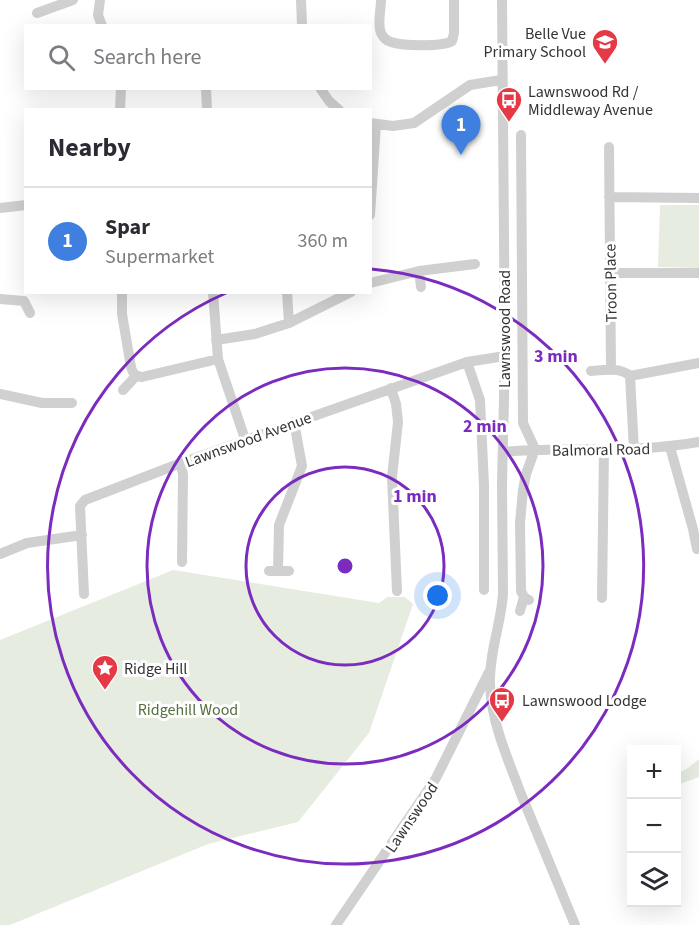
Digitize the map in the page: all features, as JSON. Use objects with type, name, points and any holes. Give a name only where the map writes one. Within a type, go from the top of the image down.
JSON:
[{"type":"street","points":[[36,13],[73,0]]},
{"type":"street","points":[[98,0],[98,15],[101,24]]},
{"type":"street","points":[[300,0],[302,24]]},
{"type":"street","points":[[381,0],[380,28],[387,40],[399,43],[441,45],[452,41],[454,0]]},
{"type":"street","name":"Lawnswood Road","points":[[491,658],[503,594],[505,356],[502,0]]},
{"type":"street","points":[[372,154],[373,123],[403,126],[414,123],[470,85],[501,80]]},
{"type":"street","points":[[120,108],[121,90]]},
{"type":"street","points":[[206,90],[207,108]]},
{"type":"street","points":[[321,90],[337,108]]},
{"type":"street","points":[[323,108],[329,101]]},
{"type":"street","points":[[520,611],[527,598],[521,591],[520,523],[526,474],[535,450],[523,423],[521,135]]},
{"type":"street","name":"Troon Place","points":[[609,147],[611,370]]},
{"type":"street","points":[[609,197],[699,198]]},
{"type":"street","points":[[0,208],[24,205]]},
{"type":"street","points":[[372,283],[419,271],[475,264]]},
{"type":"street","points":[[419,271],[422,287]]},
{"type":"street","points":[[609,273],[699,273]]},
{"type":"street","points":[[122,294],[122,314],[131,367],[136,376],[142,377],[218,359]]},
{"type":"street","points":[[213,294],[218,359],[246,441]]},
{"type":"street","points":[[288,294],[289,323]]},
{"type":"street","points":[[216,340],[255,334],[289,323],[347,294]]},
{"type":"street","points":[[0,299],[27,297],[30,313]]},
{"type":"street","name":"Lawnswood Avenue","points":[[82,595],[80,506],[85,500],[294,422],[466,362],[505,356]]},
{"type":"street","points":[[466,362],[480,400],[484,485],[484,590]]},
{"type":"street","points":[[630,376],[699,363]]},
{"type":"street","points":[[591,371],[627,372],[630,376],[634,450]]},
{"type":"street","points":[[123,390],[136,376]]},
{"type":"street","points":[[391,388],[398,422],[392,477],[397,591]]},
{"type":"street","points":[[0,394],[42,403],[72,403]]},
{"type":"street","points":[[279,570],[279,525],[302,466],[294,422]]},
{"type":"street","name":"Balmoral Road","points":[[503,452],[634,450],[699,442]]},
{"type":"street","points":[[670,447],[696,528],[697,549]]},
{"type":"street","points":[[602,598],[607,586],[604,450]]},
{"type":"street","points":[[181,463],[183,475],[181,562]]},
{"type":"street","points":[[0,554],[27,543],[82,535]]},
{"type":"street","name":"Lawnswood","points":[[491,658],[493,706],[506,756],[575,925]]},
{"type":"street","name":"Lawnswood","points":[[336,925],[436,778],[490,669]]},
{"type":"street","points":[[473,701],[493,706]]},
{"type":"green space","points":[[660,205],[699,205],[699,268],[658,267]]},
{"type":"green space","name":"Ridgehill Wood","points":[[173,570],[379,603],[387,597],[405,597],[413,604],[369,733],[298,822],[208,844],[10,925],[0,925],[0,640]]},
{"type":"green space","points":[[699,759],[699,777],[681,784],[681,772]]},
{"type":"place","name":"Belle Vue Primary School","points":[[605,65]]},
{"type":"place","name":"Lawnswood Rd / Middleway Avenue","points":[[509,123]]},
{"type":"place","name":"Spar","points":[[461,155]]},
{"type":"place","name":"Ridge Hill","points":[[105,691]]},
{"type":"place","name":"Lawnswood Lodge","points":[[502,723]]}]
